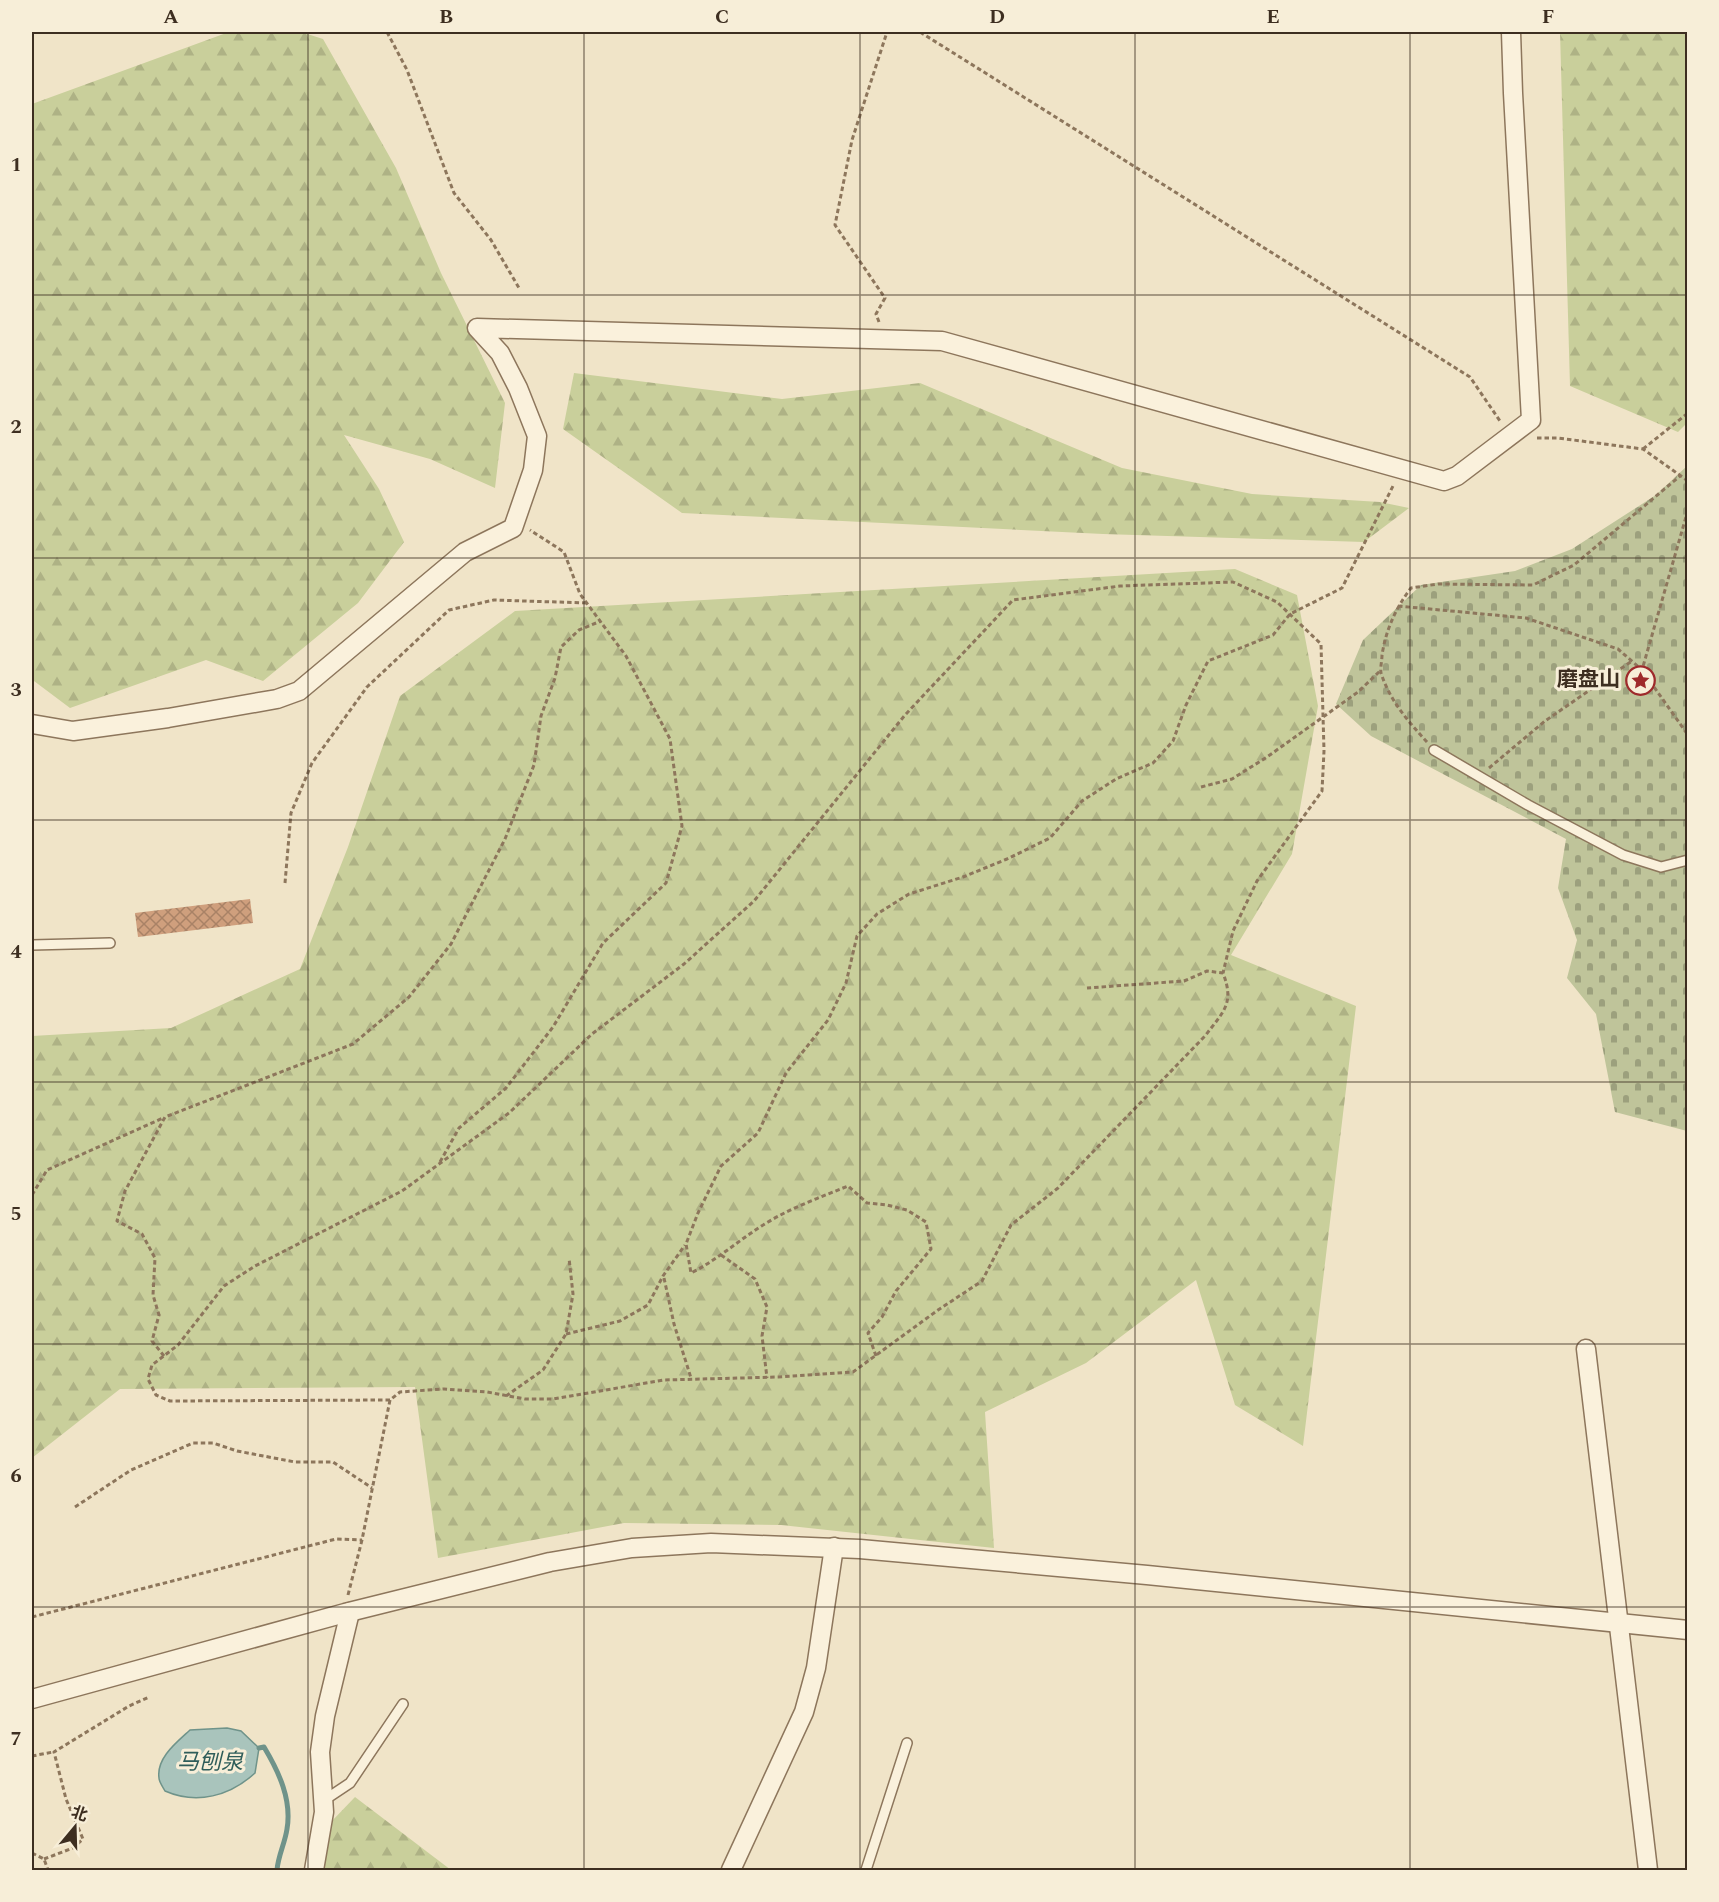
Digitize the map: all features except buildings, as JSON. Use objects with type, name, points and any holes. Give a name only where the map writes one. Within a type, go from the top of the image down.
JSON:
[{"type":"street","points":[[32,724],[73,731],[168,718],[277,699],[299,691],[465,552],[513,528],[533,470],[537,435],[518,388],[500,353],[477,328],[942,341],[1444,481],[1457,476],[1531,420],[1511,32]]},
{"type":"street","points":[[1586,1349],[1648,1870]]},
{"type":"street","points":[[32,1699],[350,1612],[550,1562],[632,1548],[711,1543],[834,1547],[1147,1575],[1688,1630]]},
{"type":"street","points":[[731,1870],[804,1712],[816,1668],[834,1547]]},
{"type":"street","points":[[314,1870],[324,1812],[320,1752],[325,1716],[350,1612]]},
{"type":"lane","points":[[1434,750],[1623,855],[1661,867],[1688,860]]},
{"type":"lane","points":[[32,945],[110,943]]},
{"type":"lane","points":[[323,1801],[350,1783],[403,1704]]},
{"type":"lane","points":[[866,1870],[907,1743]]},
{"type":"path","points":[[387,32],[407,70],[454,193],[491,240],[519,288]]},
{"type":"path","points":[[884,339],[876,314],[885,298],[835,225],[852,140],[887,32]]},
{"type":"path","points":[[920,32],[1470,376],[1510,437],[1558,438],[1643,449],[1688,481]]},
{"type":"path","points":[[1643,449],[1688,413]]},
{"type":"path","points":[[566,1334],[620,1321],[648,1305],[663,1276],[686,1244],[721,1166],[758,1133],[786,1073],[828,1020],[846,983],[857,936],[877,914],[909,894],[963,877],[1007,859],[1050,837],[1082,801],[1116,779],[1153,763],[1173,741],[1186,705],[1208,661],[1273,635],[1290,614],[1342,588],[1400,469]]},
{"type":"path","points":[[1434,750],[1398,709],[1380,671],[1384,641],[1390,623],[1398,606],[1411,588],[1438,584],[1533,585],[1574,565],[1680,476]]},
{"type":"path","points":[[1642,670],[1688,510]]},
{"type":"path","points":[[439,1164],[459,1128],[506,1088],[553,1027],[603,943],[666,884],[682,826],[670,739],[626,656],[580,594],[564,552],[516,521]]},
{"type":"path","points":[[1233,582],[1277,602],[1290,614],[1321,644],[1322,790],[1257,881],[1233,931],[1223,973],[1229,989],[1226,1009],[1205,1036],[1058,1188],[1011,1225],[982,1281],[853,1372],[767,1378],[664,1380],[553,1399],[525,1400],[444,1389],[400,1392],[390,1400],[171,1401],[156,1395],[148,1379],[152,1365],[178,1345],[224,1286],[255,1266],[402,1191],[509,1113],[592,1034],[684,964],[754,901],[905,715],[1013,600],[1119,586],[1233,582]]},
{"type":"path","points":[[285,883],[291,813],[312,763],[367,687],[449,610],[494,600],[587,603]]},
{"type":"path","points":[[1398,606],[1526,618],[1618,650],[1642,670],[1688,735]]},
{"type":"path","points":[[32,1195],[47,1170],[165,1117],[353,1044],[409,997],[451,944],[505,839],[534,765],[541,717],[555,678],[561,646],[579,630],[601,621]]},
{"type":"path","points":[[1479,776],[1545,721],[1632,661]]},
{"type":"path","points":[[1201,787],[1232,779],[1358,692],[1380,671]]},
{"type":"path","points":[[1087,988],[1184,981],[1207,971],[1223,973]]},
{"type":"path","points":[[164,1356],[153,1341],[159,1315],[153,1295],[155,1258],[142,1234],[117,1221],[125,1191],[165,1117]]},
{"type":"path","points":[[686,1244],[691,1273],[784,1213],[848,1186],[867,1203],[887,1204],[907,1210],[926,1222],[931,1249],[896,1291],[882,1317],[868,1333],[876,1356]]},
{"type":"path","points":[[721,1255],[755,1278],[767,1307],[762,1335],[767,1378]]},
{"type":"path","points":[[506,1396],[543,1370],[566,1334],[573,1294],[569,1258]]},
{"type":"path","points":[[663,1276],[674,1324],[691,1379]]},
{"type":"path","points":[[350,1612],[348,1591],[362,1540],[390,1400]]},
{"type":"path","points":[[75,1507],[131,1470],[193,1443],[213,1443],[237,1451],[295,1462],[333,1462],[372,1488]]},
{"type":"path","points":[[32,1617],[336,1539],[362,1540]]},
{"type":"path","points":[[32,1756],[54,1752],[129,1706],[150,1697]]},
{"type":"path","points":[[44,1860],[73,1848],[83,1839],[66,1799],[54,1752]]},
{"type":"path","points":[[32,1852],[44,1860],[48,1870]]},
{"type":"green space","points":[[229,32],[301,32],[323,39],[396,168],[441,273],[505,403],[495,488],[430,459],[344,435],[379,489],[404,542],[358,603],[263,681],[206,660],[70,708],[34,681],[32,677],[32,104]]},
{"type":"green space","points":[[1560,32],[1687,32],[1688,422],[1678,432],[1570,386]]},
{"type":"green space","points":[[574,373],[782,399],[920,383],[1122,468],[1252,494],[1380,502],[1409,508],[1364,542],[1103,534],[682,513],[563,429]]},
{"type":"green space","points":[[1687,466],[1687,1131],[1615,1112],[1596,1014],[1567,978],[1577,940],[1558,888],[1566,839],[1371,736],[1336,704],[1363,640],[1421,585],[1515,571],[1572,549],[1656,495]]},
{"type":"green space","points":[[1235,569],[1297,595],[1318,706],[1292,854],[1231,955],[1356,1006],[1303,1446],[1235,1405],[1196,1280],[1086,1363],[985,1412],[994,1548],[781,1525],[624,1523],[438,1558],[415,1387],[120,1389],[32,1458],[32,1036],[171,1028],[300,969],[348,847],[400,696],[515,611]]},
{"type":"green space","points":[[355,1797],[451,1870],[322,1870],[331,1822]]},
{"type":"water","name":"马刨泉","points":[[227,1728],[241,1731],[259,1748],[255,1773],[235,1787],[213,1796],[189,1797],[165,1791],[160,1781],[159,1771],[164,1757],[174,1745],[190,1730]]},
{"type":"waterway","points":[[259,1748],[264,1747],[275,1766],[288,1807],[287,1829],[277,1870]]},
{"type":"place","name":"磨盘山","points":[[1641,680]]}]
